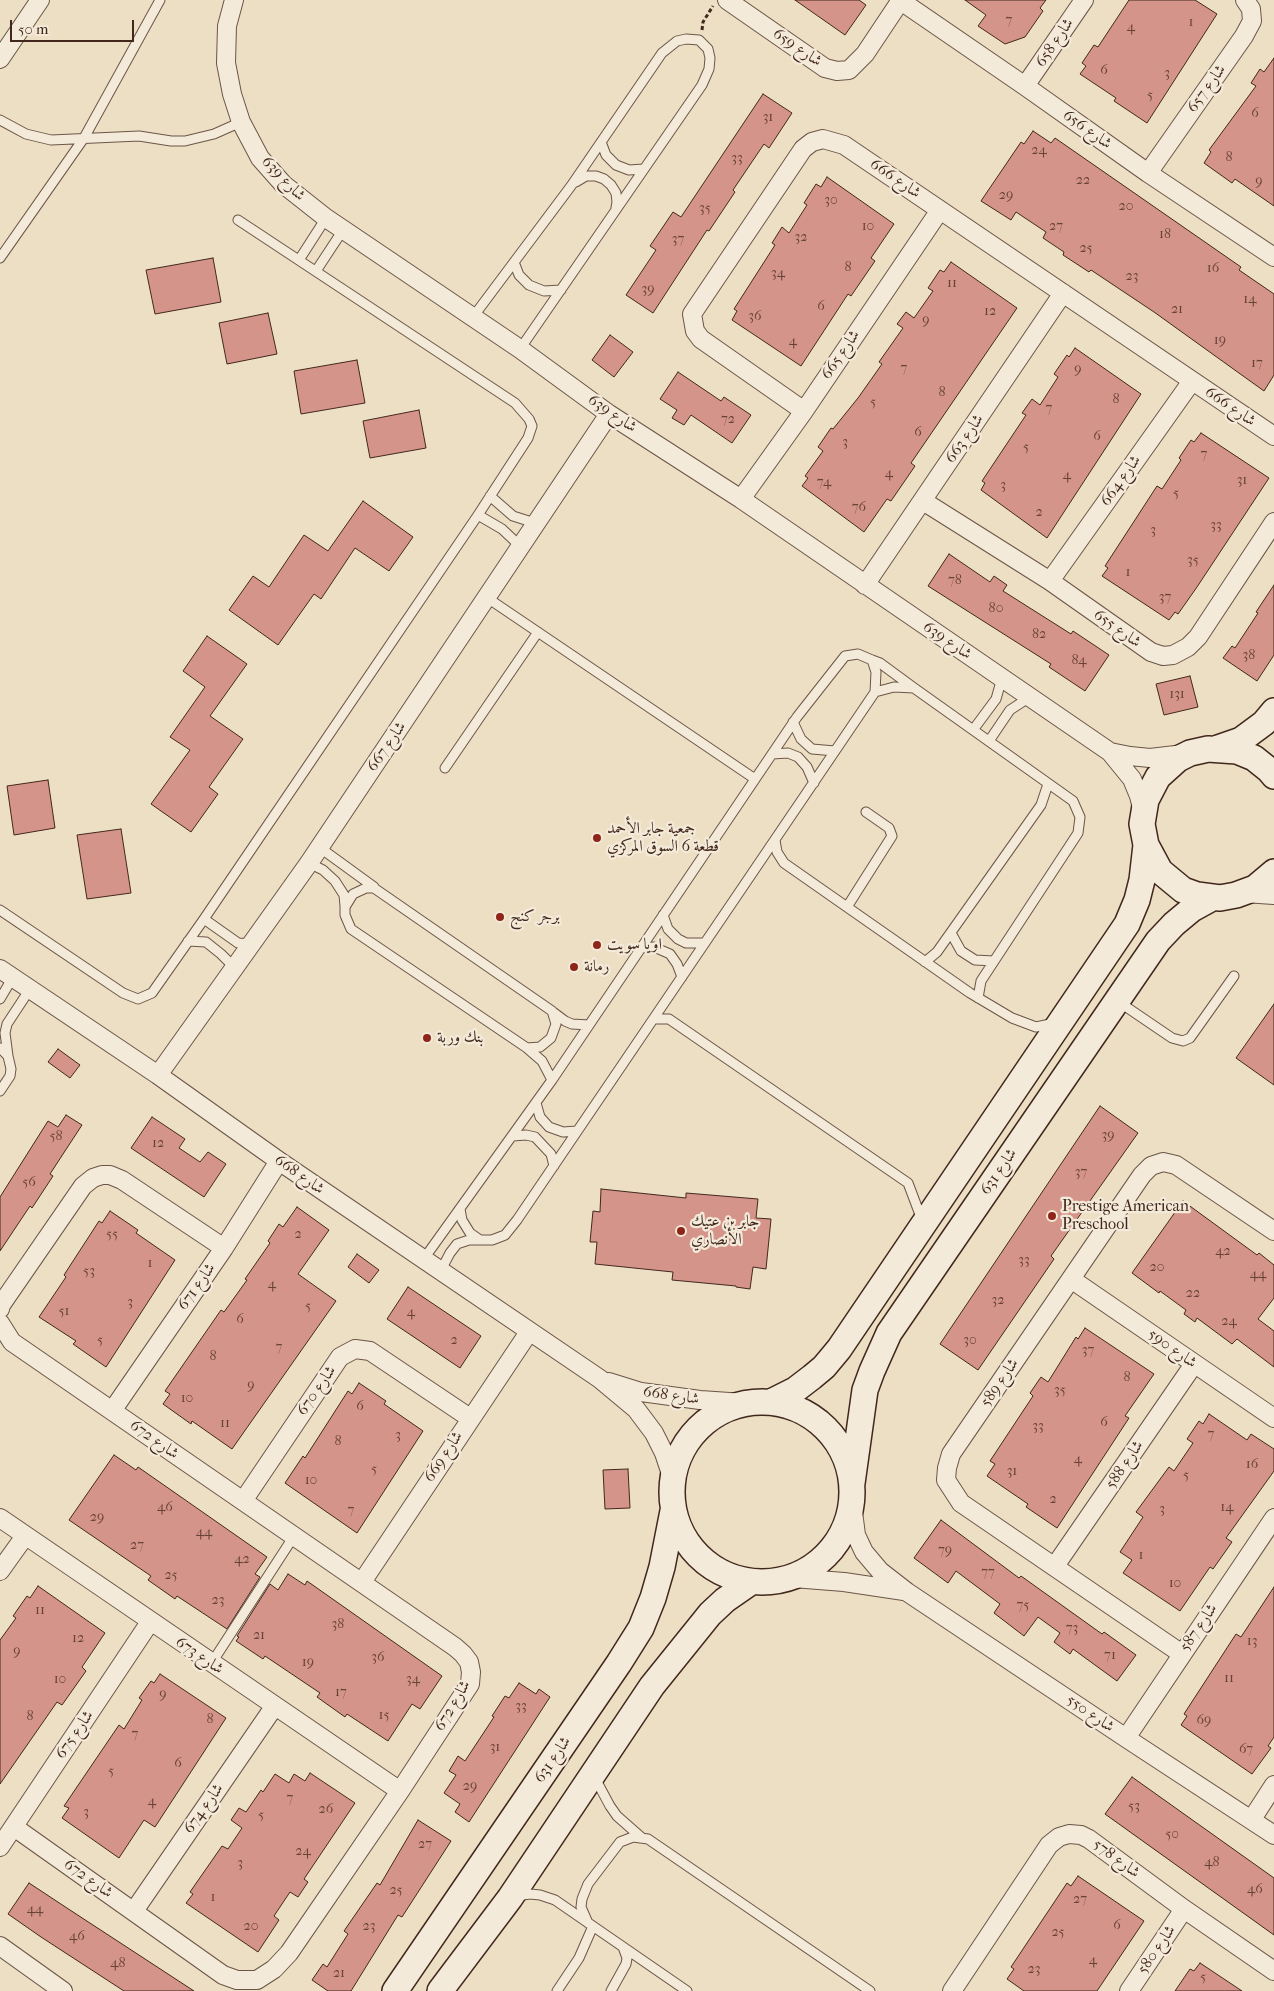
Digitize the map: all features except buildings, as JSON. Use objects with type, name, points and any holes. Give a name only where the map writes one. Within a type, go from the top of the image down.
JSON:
[{"type":"main road","points":[[1274,711],[1264,722],[1241,740],[1218,748],[1190,753],[1167,767],[1151,788],[1143,813],[1146,845],[1160,871],[1183,890],[1212,898],[1228,897],[1255,888],[1274,872]]},
{"type":"main road","points":[[1218,748],[1237,751],[1254,758],[1274,776]]},
{"type":"main road","name":"شارع 631","points":[[771,1402],[795,1390],[824,1367],[839,1349],[1127,924],[1137,900],[1142,880],[1146,845]]},
{"type":"main road","name":"شارع 631","points":[[793,1578],[822,1560],[842,1535],[852,1493],[865,1390],[889,1333],[1158,941],[1186,914],[1212,898]]},
{"type":"main road","points":[[793,1578],[773,1582],[751,1582],[724,1574],[701,1559],[683,1537],[673,1511],[671,1494],[672,1477],[685,1443],[710,1417],[744,1403],[771,1402],[801,1410],[826,1428],[844,1453],[852,1493]]},
{"type":"main road","name":"شارع 631","points":[[395,1991],[620,1662],[641,1628],[653,1598],[662,1567],[673,1511]]},
{"type":"main road","points":[[440,1991],[510,1898],[652,1686],[691,1636],[725,1600],[751,1582]]},
{"type":"street","points":[[0,59],[40,0]]},
{"type":"street","name":"شارع 639","points":[[234,0],[227,26],[226,62],[232,94],[241,122],[260,158],[283,184],[343,230],[520,349],[609,414],[741,499],[1110,752],[1132,779],[1143,813]]},
{"type":"street","name":"شارع 659","points":[[727,0],[825,68],[836,71],[849,70],[864,54],[901,0]]},
{"type":"street","name":"شارع 656","points":[[901,0],[1148,173],[1273,254]]},
{"type":"street","name":"شارع 658","points":[[1025,86],[1084,0]]},
{"type":"street","name":"شارع 657","points":[[1148,173],[1244,36],[1252,21],[1250,9],[1245,0]]},
{"type":"street","name":"شارع 666","points":[[804,410],[701,339],[695,331],[692,314],[803,149],[812,142],[823,139],[844,144],[1274,436]]},
{"type":"street","name":"شارع 665","points":[[741,499],[940,210]]},
{"type":"street","name":"شارع 663","points":[[865,585],[1064,293]]},
{"type":"street","name":"شارع 664","points":[[1050,581],[1192,381]]},
{"type":"street","name":"شارع 667","points":[[158,1075],[320,847],[535,522],[609,414]]},
{"type":"street","name":"شارع 655","points":[[923,501],[1050,581],[1151,652],[1163,656],[1174,655],[1188,647],[1198,636],[1274,522]]},
{"type":"street","name":"شارع 639","points":[[1110,752],[1150,758],[1190,753]]},
{"type":"street","points":[[1244,893],[1274,895]]},
{"type":"street","name":"شارع 668","points":[[6,973],[158,1075],[440,1272],[600,1379],[636,1409],[654,1433],[664,1453],[672,1477]]},
{"type":"street","name":"شارع 671","points":[[112,1411],[224,1248],[279,1161]]},
{"type":"street","name":"شارع 589","points":[[1182,1654],[961,1503],[946,1480],[946,1474],[951,1454],[1142,1175],[1151,1166],[1162,1162],[1176,1165],[1274,1231]]},
{"type":"street","points":[[0,1309],[83,1186],[102,1175],[110,1175],[122,1180],[224,1248]]},
{"type":"street","name":"شارع 590","points":[[1071,1279],[1274,1418]]},
{"type":"street","name":"شارع 672","points":[[0,1323],[12,1342],[362,1582],[463,1654],[469,1662],[471,1672],[470,1684],[400,1792],[289,1954],[274,1969],[257,1980],[237,1980],[223,1975],[134,1910],[14,1827]]},
{"type":"street","name":"شارع 669","points":[[362,1582],[529,1332]]},
{"type":"street","name":"شارع 670","points":[[243,1501],[340,1357],[355,1349],[370,1351],[470,1418]]},
{"type":"street","name":"شارع 588","points":[[1055,1566],[1194,1364]]},
{"type":"street","name":"شارع 668","points":[[600,1379],[641,1392],[700,1400],[744,1403]]},
{"type":"street","name":"شارع 550","points":[[852,1493],[856,1535],[864,1552],[880,1571],[907,1592],[1274,1835]]},
{"type":"street","name":"شارع 673","points":[[0,1518],[400,1792]]},
{"type":"street","name":"شارع 587","points":[[1126,1738],[1274,1518]]},
{"type":"street","points":[[0,1571],[25,1536]]},
{"type":"street","name":"شارع 550","points":[[793,1578],[844,1582],[907,1592]]},
{"type":"street","name":"شارع 675","points":[[0,1847],[150,1622]]},
{"type":"street","name":"شارع 674","points":[[134,1910],[274,1707]]},
{"type":"street","points":[[1252,1819],[1274,1785]]},
{"type":"street","name":"شارع 578","points":[[953,1991],[1049,1845],[1059,1837],[1069,1834],[1080,1835],[1089,1840],[1274,1971]]},
{"type":"street","name":"شارع 580","points":[[1129,1991],[1184,1909]]},
{"type":"street","points":[[0,1946],[63,1991]]},
{"type":"lane","points":[[0,258],[84,138],[160,0]]},
{"type":"lane","points":[[473,317],[571,186],[662,53],[677,41],[686,39],[699,40],[708,49],[710,58],[702,85],[520,349]]},
{"type":"lane","points":[[0,120],[14,129],[38,138],[51,140],[138,136],[171,141],[214,134],[241,122]]},
{"type":"lane","points":[[601,142],[606,155],[616,165],[629,170],[643,169]]},
{"type":"lane","points":[[571,186],[586,176],[596,176],[604,179],[616,193],[617,202],[615,210]]},
{"type":"lane","points":[[299,260],[326,218]]},
{"type":"lane","points":[[0,910],[123,993],[138,999],[152,993],[478,515],[528,438],[532,426],[523,411],[515,403],[238,220]]},
{"type":"lane","points":[[316,272],[343,230]]},
{"type":"lane","points":[[514,262],[519,275],[529,285],[544,291],[561,290]]},
{"type":"lane","points":[[490,496],[513,516],[535,522]]},
{"type":"lane","points":[[478,515],[502,529],[520,546]]},
{"type":"lane","points":[[486,597],[755,779]]},
{"type":"lane","points":[[445,768],[538,632]]},
{"type":"lane","points":[[423,1260],[552,1080],[793,722],[845,656],[858,654],[880,663],[1073,801],[1080,817],[1078,833],[981,981],[978,998]]},
{"type":"lane","points":[[440,1272],[450,1252],[457,1244],[469,1240],[492,1240],[506,1235],[875,692],[876,672],[872,660]]},
{"type":"lane","points":[[973,730],[996,699],[1002,678]]},
{"type":"lane","points":[[875,692],[894,688],[914,688]]},
{"type":"lane","points":[[989,741],[1010,710],[1030,697]]},
{"type":"lane","points":[[793,722],[801,739],[812,749],[835,751]]},
{"type":"lane","points":[[772,754],[788,754],[798,758],[807,767],[814,783]]},
{"type":"lane","points":[[925,962],[937,952],[1041,805],[1048,784]]},
{"type":"lane","points":[[847,907],[892,836],[889,828],[866,812]]},
{"type":"lane","points":[[775,840],[777,852],[784,863],[978,998],[1012,1018],[1036,1027],[1060,1022]]},
{"type":"lane","points":[[320,847],[374,888],[558,1017],[572,1024],[589,1025]]},
{"type":"lane","points":[[309,863],[323,870],[335,881],[344,896],[345,915],[351,930],[527,1048],[542,1061],[552,1080]]},
{"type":"lane","points":[[345,907],[353,894],[366,888],[374,888]]},
{"type":"lane","points":[[664,915],[668,929],[678,939],[686,943],[705,943]]},
{"type":"lane","points":[[204,919],[238,943],[252,944]]},
{"type":"lane","points":[[951,932],[961,951],[976,960],[994,961]]},
{"type":"lane","points":[[188,941],[206,942],[234,968]]},
{"type":"lane","points":[[641,948],[654,947],[670,954],[678,964],[682,977]]},
{"type":"lane","points":[[0,999],[6,973]]},
{"type":"lane","points":[[1117,1000],[1172,1038],[1183,1041],[1190,1038],[1234,976]]},
{"type":"lane","points":[[0,1091],[10,1076],[11,1069],[5,1033],[7,1024],[30,989]]},
{"type":"lane","points":[[527,1048],[540,1047],[551,1038],[556,1024],[552,1011]]},
{"type":"lane","points":[[654,1019],[669,1019],[908,1183],[923,1224]]},
{"type":"lane","points":[[0,1048],[8,1056]]},
{"type":"lane","points":[[536,1103],[540,1117],[549,1127],[563,1132],[577,1131]]},
{"type":"lane","points":[[513,1136],[526,1135],[535,1137],[552,1154],[554,1166]]},
{"type":"lane","points":[[460,1209],[462,1220],[470,1232],[480,1240]]},
{"type":"lane","points":[[212,1664],[294,1536]]},
{"type":"lane","points":[[593,1773],[610,1806],[642,1838],[656,1845],[870,1991]]},
{"type":"lane","points":[[557,1991],[579,1958],[590,1924],[582,1907],[584,1891],[620,1842],[626,1839],[642,1838]]},
{"type":"lane","points":[[510,1898],[525,1894],[540,1895],[554,1900],[686,1991]]},
{"type":"lane","points":[[611,1991],[626,1964],[626,1952],[623,1947]]},
{"type":"path","points":[[699,40],[703,22],[717,0]]},
{"type":"place","name":"جمعية جابر الأحمد قطعة 6 السوق المركزي","points":[[597,838]]},
{"type":"place","name":"برجر كنج","points":[[500,917]]},
{"type":"place","name":"اويا سويت","points":[[597,945]]},
{"type":"place","name":"رمانة","points":[[574,967]]},
{"type":"place","name":"بنك وربة","points":[[427,1038]]},
{"type":"place","name":"Prestige American Preschool","points":[[1052,1216]]},
{"type":"place","name":"جابر بن عتيك الأنصاري","points":[[681,1231]]}]
